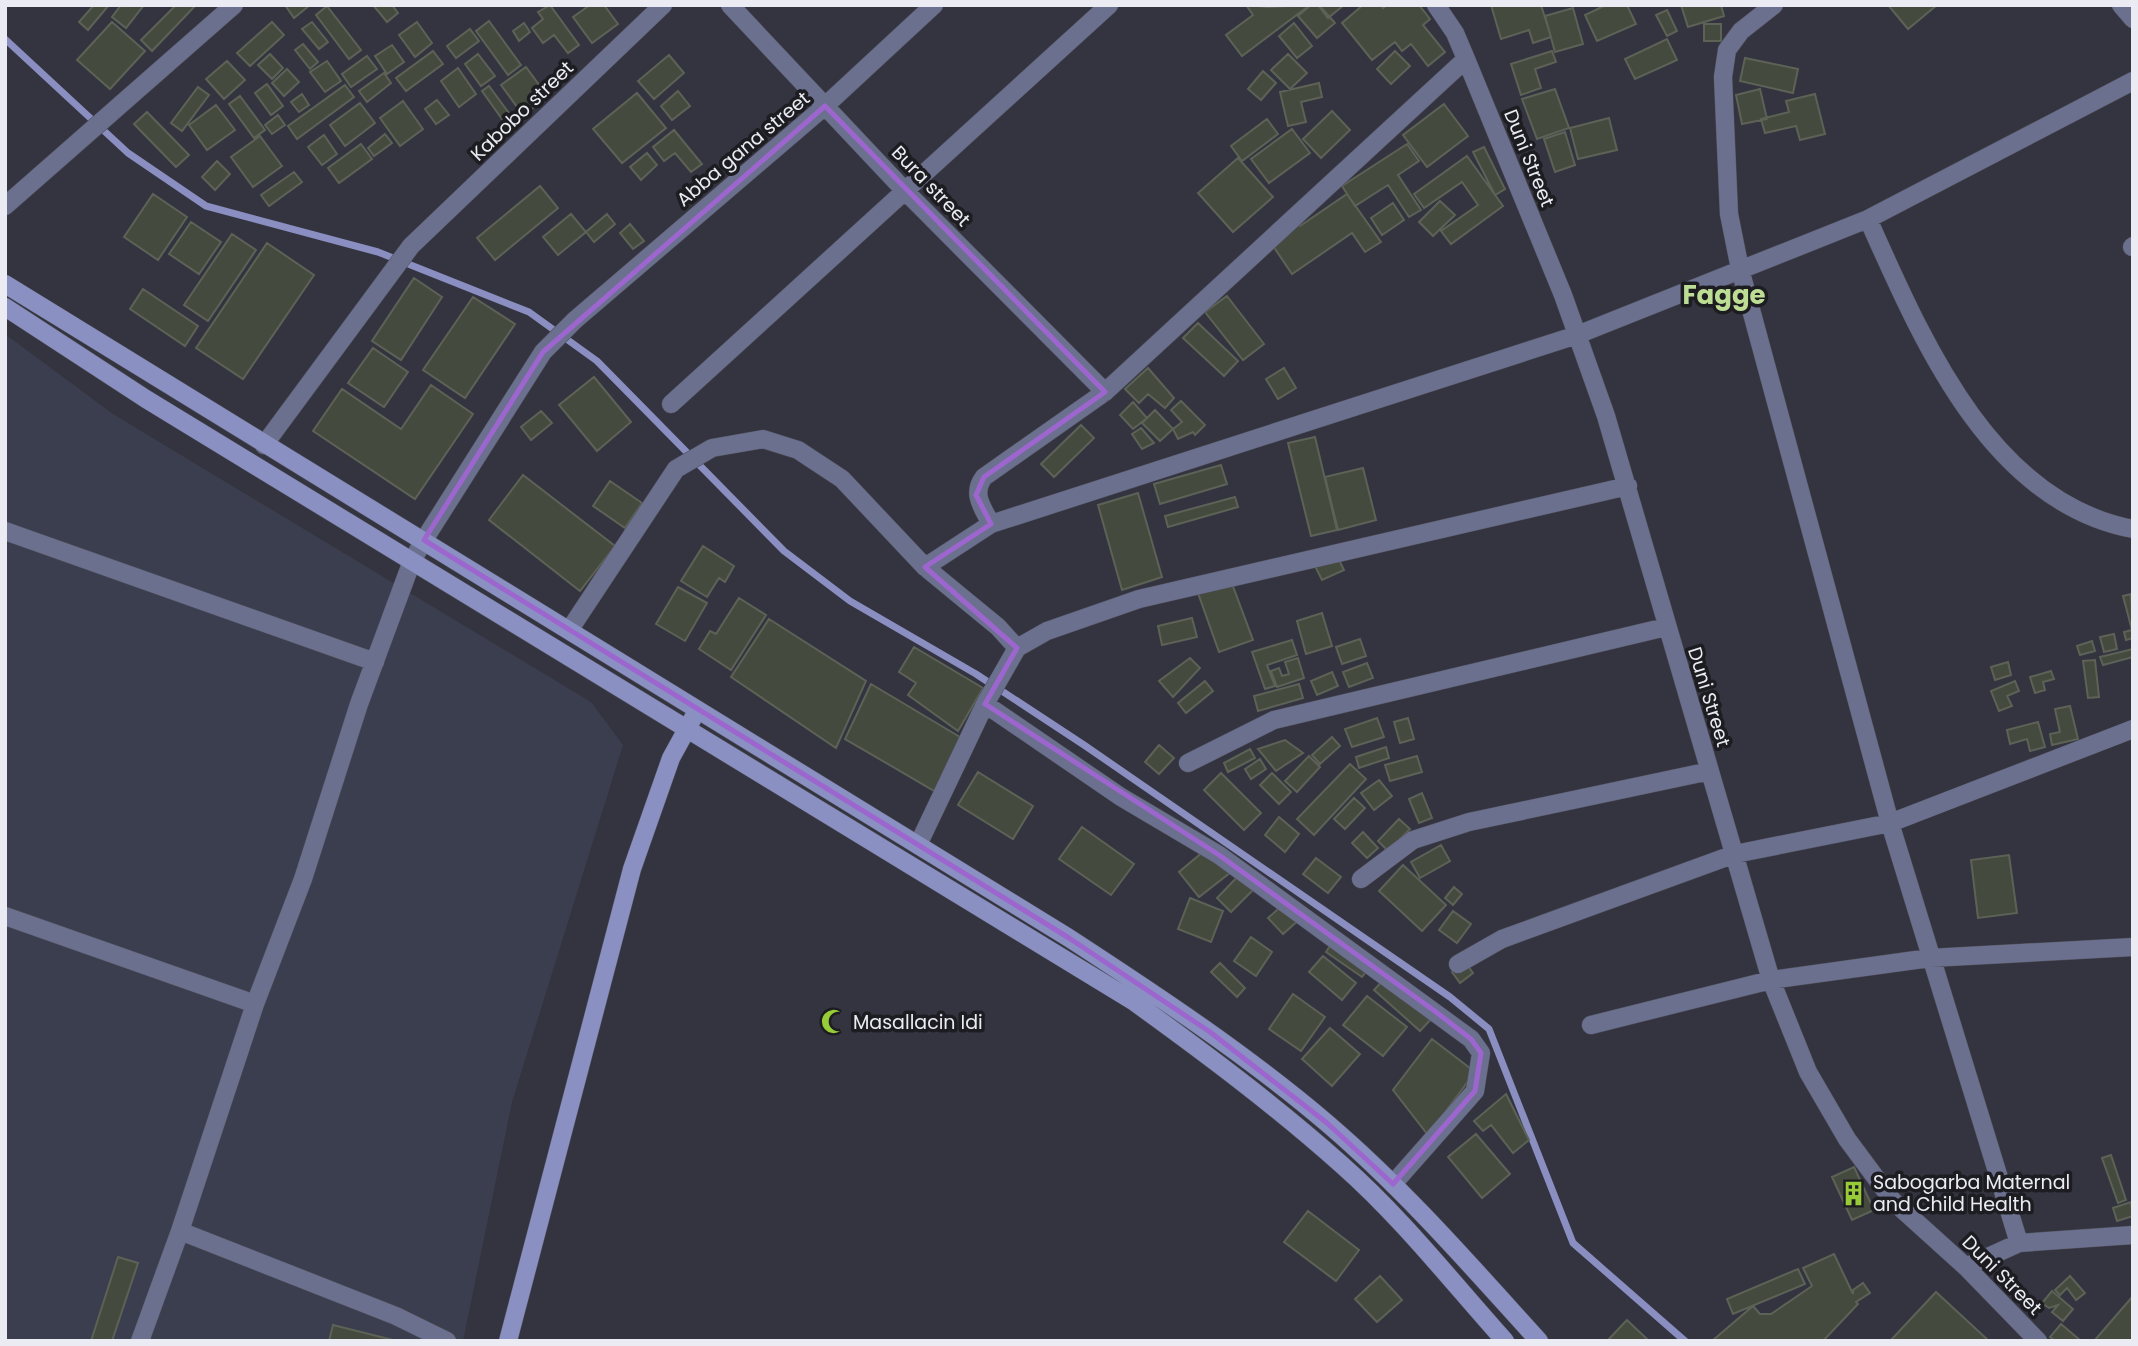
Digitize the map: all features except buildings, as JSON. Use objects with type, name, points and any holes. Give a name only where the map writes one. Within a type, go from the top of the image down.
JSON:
[{"type":"main road","points":[[5,284],[1069,938],[1210,1032],[1327,1123],[1393,1184],[1539,1341]]},
{"type":"main road","points":[[5,307],[146,399],[1055,952],[1180,1035],[1343,1166],[1394,1217],[1506,1341]]},
{"type":"main road","points":[[508,1341],[632,869],[671,758],[698,710]]},
{"type":"street","points":[[5,206],[234,5]]},
{"type":"street","name":"Kabobo street","points":[[264,445],[411,246],[663,5]]},
{"type":"street","name":"Bura street","points":[[730,5],[905,191],[1105,392]]},
{"type":"street","name":"Abba gana street","points":[[140,1341],[180,1231],[255,1003],[303,878],[375,662],[412,561],[424,540],[543,352],[575,320],[825,106],[934,5]]},
{"type":"street","points":[[671,404],[1109,5]]},
{"type":"street","name":"Duni Street","points":[[1436,5],[1455,33],[1466,58],[1577,335],[1628,486],[1666,627],[1771,980],[1808,1072],[1847,1139],[1893,1201],[1966,1267],[2038,1341]]},
{"type":"street","points":[[1774,5],[1741,31],[1727,50],[1723,77],[1729,215],[1740,269],[1890,823],[2019,1242]]},
{"type":"street","points":[[2121,5],[2133,19]]},
{"type":"street","points":[[991,524],[976,495],[978,485],[984,477],[1105,392],[1466,58]]},
{"type":"street","points":[[925,567],[991,524],[1577,335],[1868,219],[2133,81]]},
{"type":"street","points":[[1868,219],[1906,303],[1961,404],[2012,462],[2065,505],[2133,530]]},
{"type":"street","points":[[570,629],[676,469],[712,448],[763,439],[798,450],[842,479],[925,567],[998,627],[1017,648]]},
{"type":"street","points":[[918,845],[985,704],[1017,648],[1047,631],[1139,599],[1628,486]]},
{"type":"street","points":[[5,531],[375,662]]},
{"type":"street","points":[[1188,763],[1274,720],[1666,627]]},
{"type":"street","points":[[985,704],[1121,797],[1219,855],[1471,1039],[1481,1053],[1475,1091],[1393,1184]]},
{"type":"street","points":[[1458,964],[1502,939],[1735,854],[1890,823],[2133,729]]},
{"type":"street","points":[[1361,879],[1413,840],[1469,822],[1710,771]]},
{"type":"street","points":[[5,915],[255,1003]]},
{"type":"street","points":[[1591,1025],[1771,980],[1930,958],[2133,947]]},
{"type":"street","points":[[180,1231],[397,1316],[447,1341]]},
{"type":"street","points":[[1966,1267],[2019,1242],[2133,1235]]},
{"type":"highlighted area","points":[[825,106],[1105,392],[984,477],[976,495],[991,524],[925,567],[1017,648],[985,704],[1219,855],[1436,1012],[1471,1039],[1481,1053],[1481,1070],[1475,1091],[1393,1184],[1327,1123],[1210,1032],[1069,938],[424,540],[543,352]]},
{"type":"shaded area","points":[[5,334],[113,414],[591,702],[623,745],[512,1102],[463,1341],[5,1341]]},
{"type":"waterway","points":[[5,39],[128,153],[206,206],[378,252],[529,312],[597,361],[784,551],[850,601],[976,674],[1084,745],[1450,997],[1489,1029],[1573,1243],[1685,1341]]},
{"type":"place","name":"Masallacin Idi","points":[[833,1022]]},
{"type":"place","name":"Sabogarba Maternal and Child Health","points":[[1853,1193]]},
{"type":"district","name":"Fagge","points":[[1724,295]]}]
